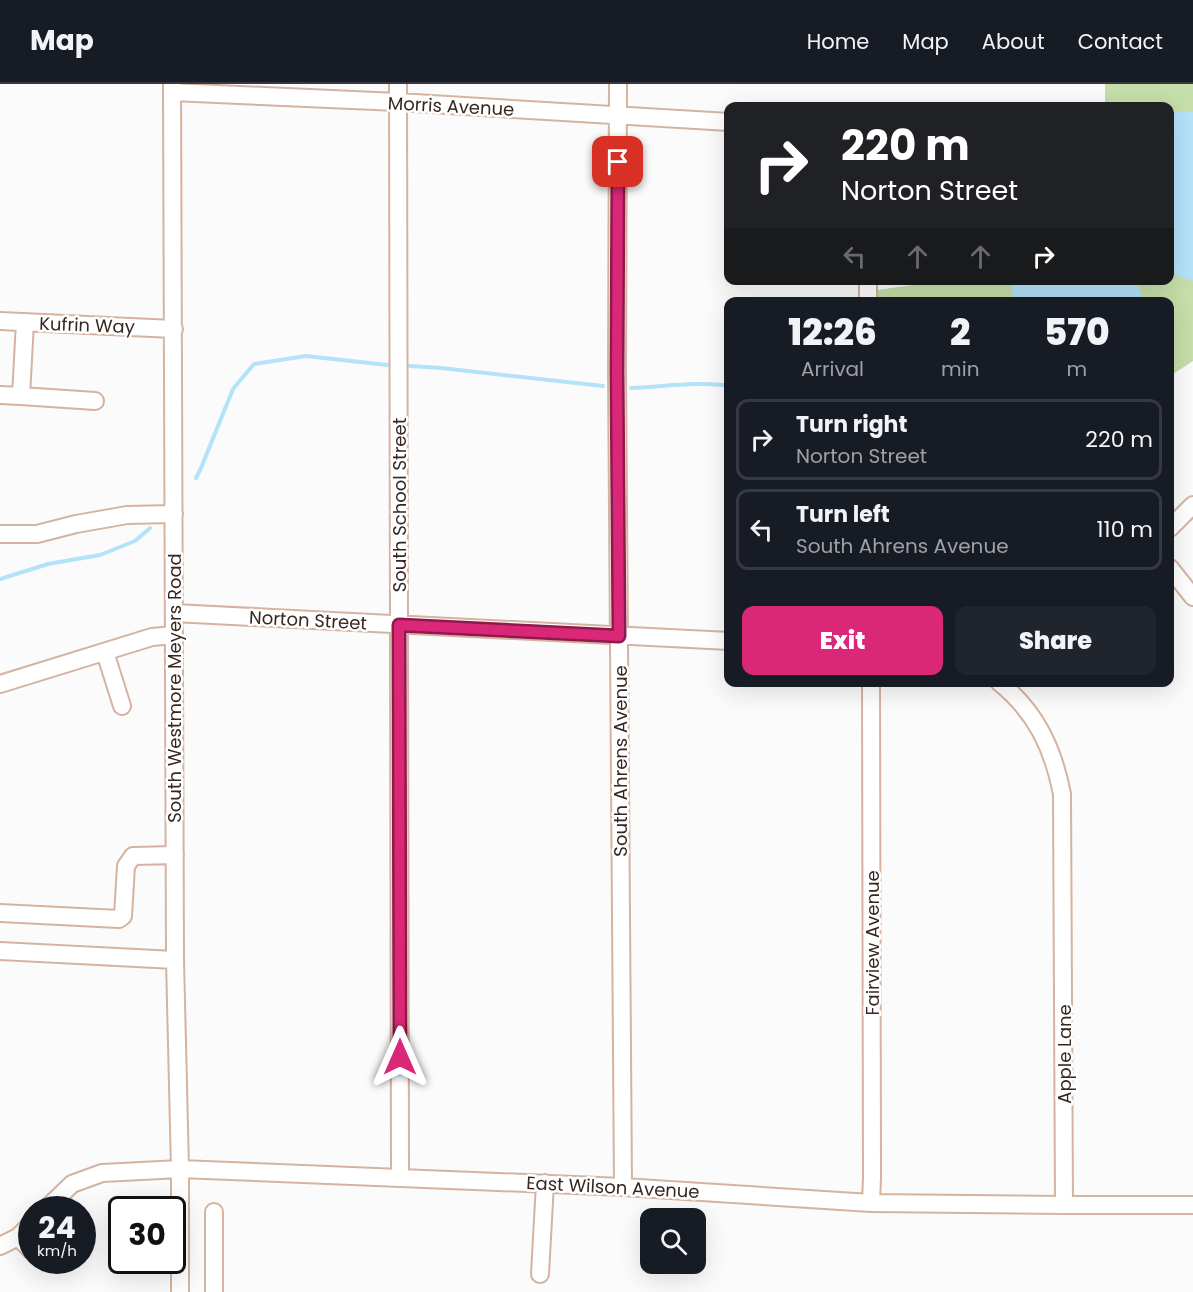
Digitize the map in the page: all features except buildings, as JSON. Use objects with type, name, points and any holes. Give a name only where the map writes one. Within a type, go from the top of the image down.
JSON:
[{"type":"street","name":"South School Street","points":[[398,84],[400,1177]]},
{"type":"street","name":"South Ahrens Avenue","points":[[618,84],[617,382],[623,1187]]},
{"type":"street","name":"Morris Avenue","points":[[172,88],[724,122]]},
{"type":"street","name":"South Westmore Meyers Road","points":[[172,88],[175,855],[180,1292]]},
{"type":"street","name":"Kufrin Way","points":[[0,321],[174,329]]},
{"type":"street","points":[[21,396],[25,322]]},
{"type":"street","points":[[0,395],[95,401]]},
{"type":"street","points":[[1174,524],[1193,506]]},
{"type":"street","points":[[0,534],[37,534],[127,515],[174,514]]},
{"type":"street","points":[[1174,573],[1193,597]]},
{"type":"street","name":"Norton Street","points":[[174,613],[724,641]]},
{"type":"street","points":[[0,684],[152,637],[174,635]]},
{"type":"street","points":[[105,652],[122,706]]},
{"type":"street","name":"Fairview Avenue","points":[[871,687],[871,1203]]},
{"type":"street","name":"Apple Lane","points":[[1005,687],[1019,700],[1033,718],[1050,748],[1062,794],[1064,1205]]},
{"type":"street","points":[[0,913],[119,919],[123,916],[126,866],[133,856],[175,855]]},
{"type":"street","points":[[0,951],[176,960]]},
{"type":"street","name":"East Wilson Avenue","points":[[60,1196],[72,1184],[102,1173],[180,1169],[545,1183],[871,1203],[1193,1205]]},
{"type":"street","points":[[540,1274],[545,1183]]},
{"type":"street","points":[[214,1212],[214,1292]]},
{"type":"street","points":[[0,1246],[18,1237]]},
{"type":"green space","points":[[1105,84],[1193,84],[1193,361],[1174,373],[1174,297],[877,297],[877,290],[913,285],[1174,285],[1174,102],[1105,102]]},
{"type":"water","points":[[1174,111],[1193,112],[1193,281],[1174,273]]},
{"type":"water","points":[[1013,285],[1137,285],[1141,297],[1014,297],[1011,291]]},
{"type":"waterway","points":[[196,478],[233,389],[254,364],[306,356],[387,365]]},
{"type":"waterway","points":[[410,366],[603,386]]},
{"type":"waterway","points":[[631,388],[693,384],[724,386]]},
{"type":"waterway","points":[[0,579],[48,564],[100,555],[135,541],[150,528]]},
{"type":"route","points":[[400,1057],[399,625],[619,636],[618,162]]}]
